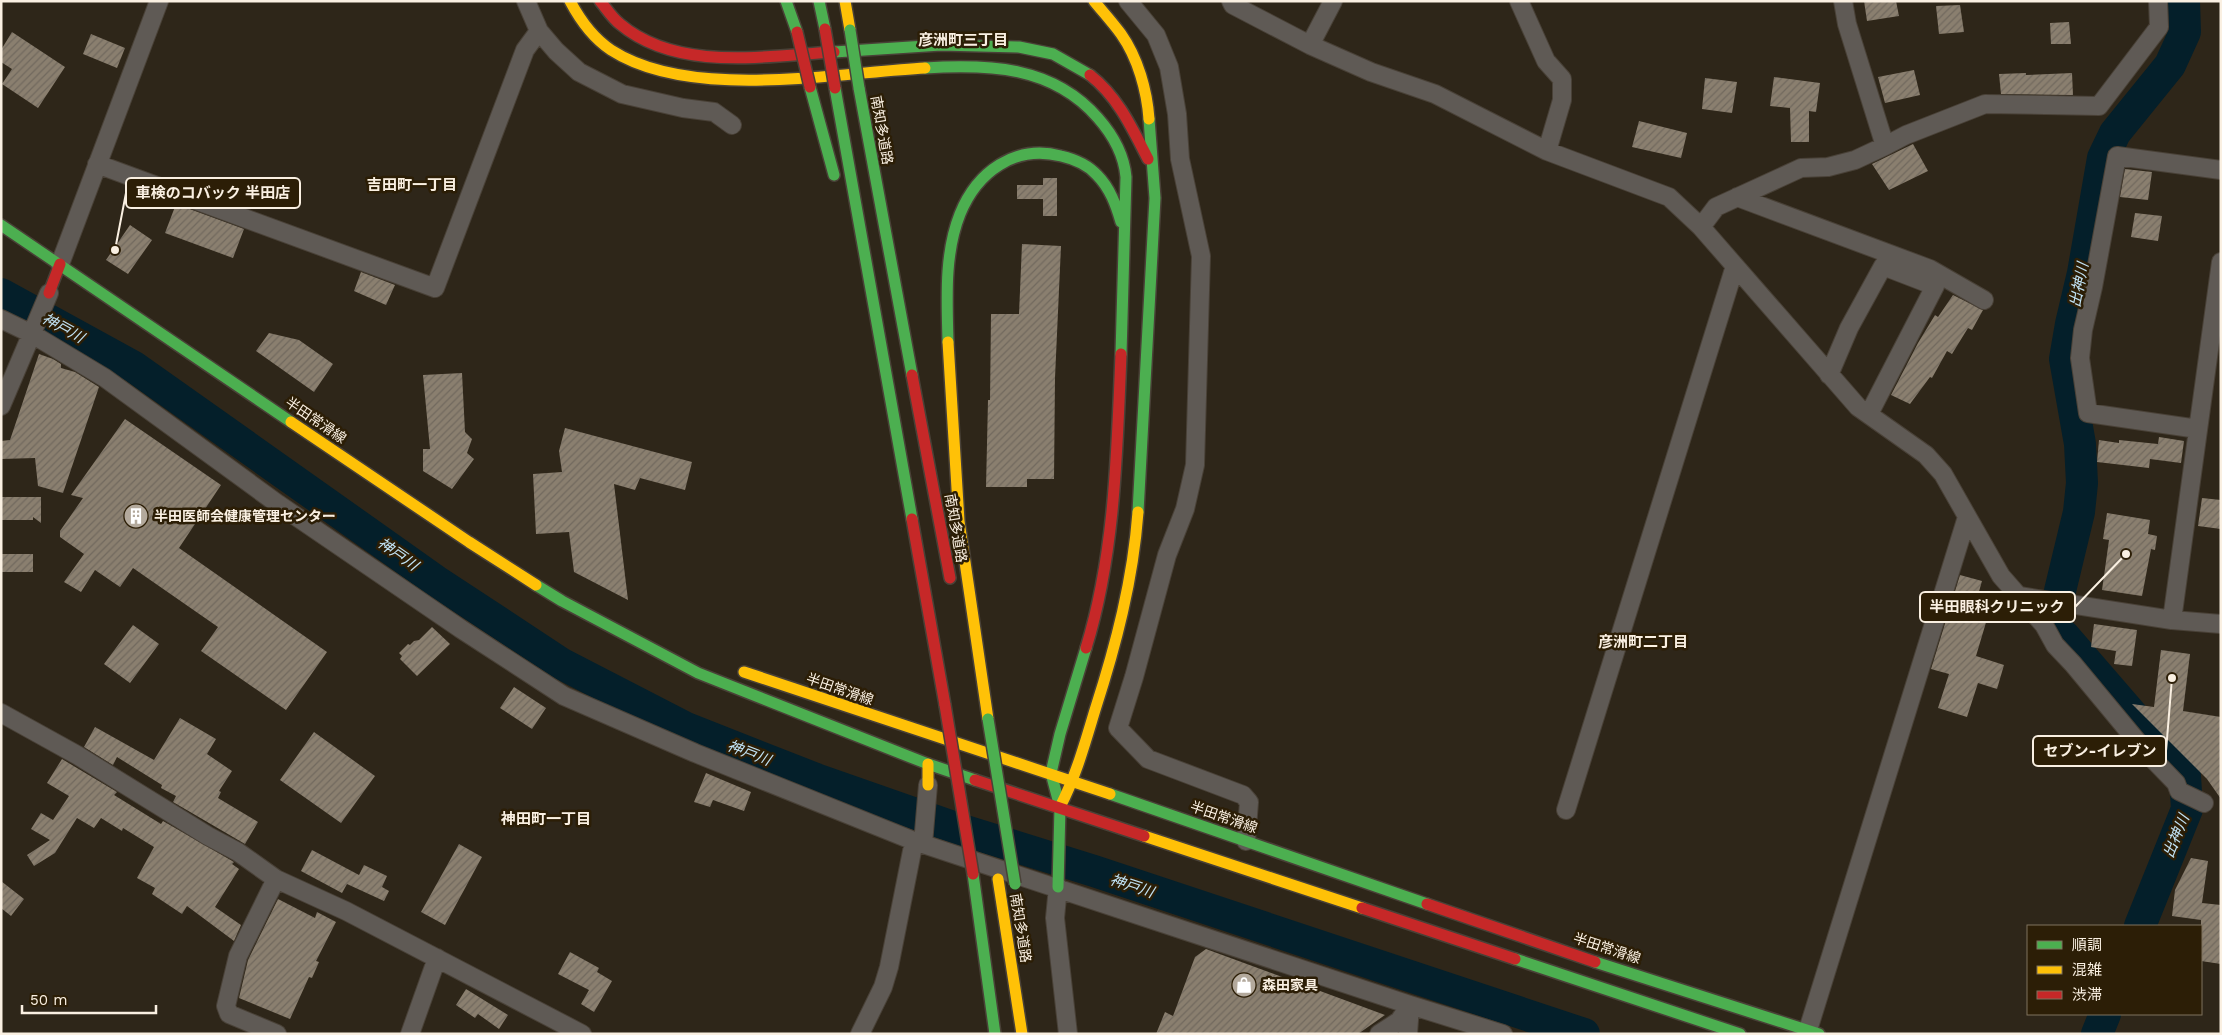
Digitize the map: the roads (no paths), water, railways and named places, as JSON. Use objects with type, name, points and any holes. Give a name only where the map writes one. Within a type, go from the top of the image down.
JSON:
[{"type":"main road","points":[[570,1],[588,30],[610,49],[633,61],[682,75],[708,79],[781,78],[942,66],[1012,70],[1044,78],[1066,88],[1101,119],[1115,140],[1124,169],[1125,233],[1120,368],[1111,522],[1106,566],[1090,641],[1060,734],[1051,773],[1060,807],[1058,887]]},
{"type":"main road","points":[[600,1],[621,26],[640,39],[672,50],[715,56],[746,57],[958,44],[1010,46],[1041,50],[1066,60],[1092,76],[1113,97],[1152,167]]},
{"type":"main road","points":[[786,1],[797,32],[837,186]]},
{"type":"main road","points":[[819,1],[945,705],[973,874],[994,1034]]},
{"type":"main road","name":"南知多道路","points":[[844,1],[952,590]]},
{"type":"main road","points":[[1060,807],[1073,781],[1122,619],[1137,524],[1148,369],[1155,198],[1149,114],[1143,84],[1134,58],[1122,35],[1094,1]]},
{"type":"main road","points":[[1005,918],[1014,893],[959,521],[953,450],[947,314],[954,233],[966,202],[981,179],[1001,161],[1025,152],[1053,152],[1078,161],[1100,177],[1114,200],[1125,233]]},
{"type":"main road","name":"半田常滑線","points":[[1,225],[469,542],[562,601],[698,673],[928,764],[1740,1034]]},
{"type":"main road","points":[[854,262],[860,291],[874,306]]},
{"type":"main road","points":[[49,293],[60,264]]},
{"type":"main road","name":"半田常滑線","points":[[619,630],[678,650]]},
{"type":"main road","name":"半田常滑線","points":[[731,668],[936,738],[1051,773],[1546,944],[1814,1032]]},
{"type":"main road","points":[[974,733],[984,797]]},
{"type":"main road","points":[[928,764],[928,785]]},
{"type":"main road","name":"南知多道路","points":[[993,851],[1022,1034]]},
{"type":"street","points":[[60,264],[159,1]]},
{"type":"street","points":[[526,1],[539,31],[556,51],[580,72],[622,94],[683,108],[714,112],[732,125]]},
{"type":"street","points":[[1128,1],[1156,34],[1169,67],[1177,114],[1180,159],[1201,256],[1195,465],[1185,509],[1167,555],[1118,728],[1148,759],[1243,795],[1249,802],[1246,840]]},
{"type":"street","points":[[1231,1],[1233,5],[1310,45],[1370,72],[1435,94],[1547,151],[1669,197],[1700,227],[1858,407],[1926,455],[1943,474],[2001,576],[2044,625],[2055,645],[2146,752],[2176,783],[2179,790],[2204,803]]},
{"type":"street","points":[[1310,45],[1333,1]]},
{"type":"street","points":[[1519,1],[1546,61],[1562,80],[1562,100],[1547,151]]},
{"type":"street","points":[[1843,1],[1848,24],[1885,146]]},
{"type":"street","points":[[1700,227],[1716,207],[1801,168],[1828,167],[1855,160],[1906,135],[1985,104],[2099,106],[2159,27],[2158,1]]},
{"type":"street","points":[[97,164],[435,288],[525,50],[539,31]]},
{"type":"street","points":[[2198,429],[2088,413],[2080,358],[2083,330],[2093,287],[2117,156],[2221,170]]},
{"type":"street","points":[[1737,197],[1930,269],[1984,300]]},
{"type":"street","points":[[2172,620],[2221,262]]},
{"type":"street","points":[[1566,810],[1735,266]]},
{"type":"street","points":[[1829,375],[1849,328],[1883,266],[1935,286],[1869,414]]},
{"type":"street","points":[[1,406],[49,293]]},
{"type":"street","points":[[1,319],[32,334],[105,378],[286,509],[564,696],[695,753],[921,839],[1410,1006],[1502,1034]]},
{"type":"street","points":[[1814,1032],[1968,517]]},
{"type":"street","points":[[2020,596],[2172,620],[2221,624]]},
{"type":"street","points":[[1,713],[78,755],[208,836],[238,852],[276,879],[346,910],[582,1034]]},
{"type":"street","points":[[860,1034],[883,987],[889,967],[921,839],[928,785]]},
{"type":"street","points":[[276,879],[238,956],[226,1006],[229,1014],[277,1034]]},
{"type":"street","points":[[1058,887],[1055,918],[1068,1034]]},
{"type":"street","points":[[410,1034],[437,958]]},
{"type":"street","points":[[1378,1034],[1399,1021],[1410,1006]]},
{"type":"street","points":[[1408,1034],[1410,1006]]},
{"type":"waterway","name":"出神川","points":[[2060,591],[2079,512],[2082,483],[2080,444],[2065,359],[2083,273],[2103,158],[2115,133],[2170,65],[2185,32],[2184,1]]},
{"type":"waterway","name":"神戸川","points":[[1,294],[134,367],[436,581],[562,664],[686,728],[816,779],[959,829],[1094,871],[1584,1034]]},
{"type":"waterway","name":"出神川","points":[[2064,636],[2185,776],[2187,809],[2140,925]]},
{"type":"waterway","name":"出神川","points":[[2097,1034],[2105,1015]]},
{"type":"place","name":"車検のコバック 半田店","points":[[115,250]]},
{"type":"place","name":"半田医師会健康管理センター","points":[[136,516]]},
{"type":"place","name":"半田眼科クリニック","points":[[2126,554]]},
{"type":"place","name":"セブン-イレブン","points":[[2172,678]]},
{"type":"place","name":"森田家具","points":[[1244,985]]},
{"type":"district","name":"彦洲町三丁目","points":[[963,40]]},
{"type":"district","name":"吉田町一丁目","points":[[412,185]]},
{"type":"district","name":"彦洲町二丁目","points":[[1643,642]]},
{"type":"district","name":"神田町一丁目","points":[[546,819]]}]
